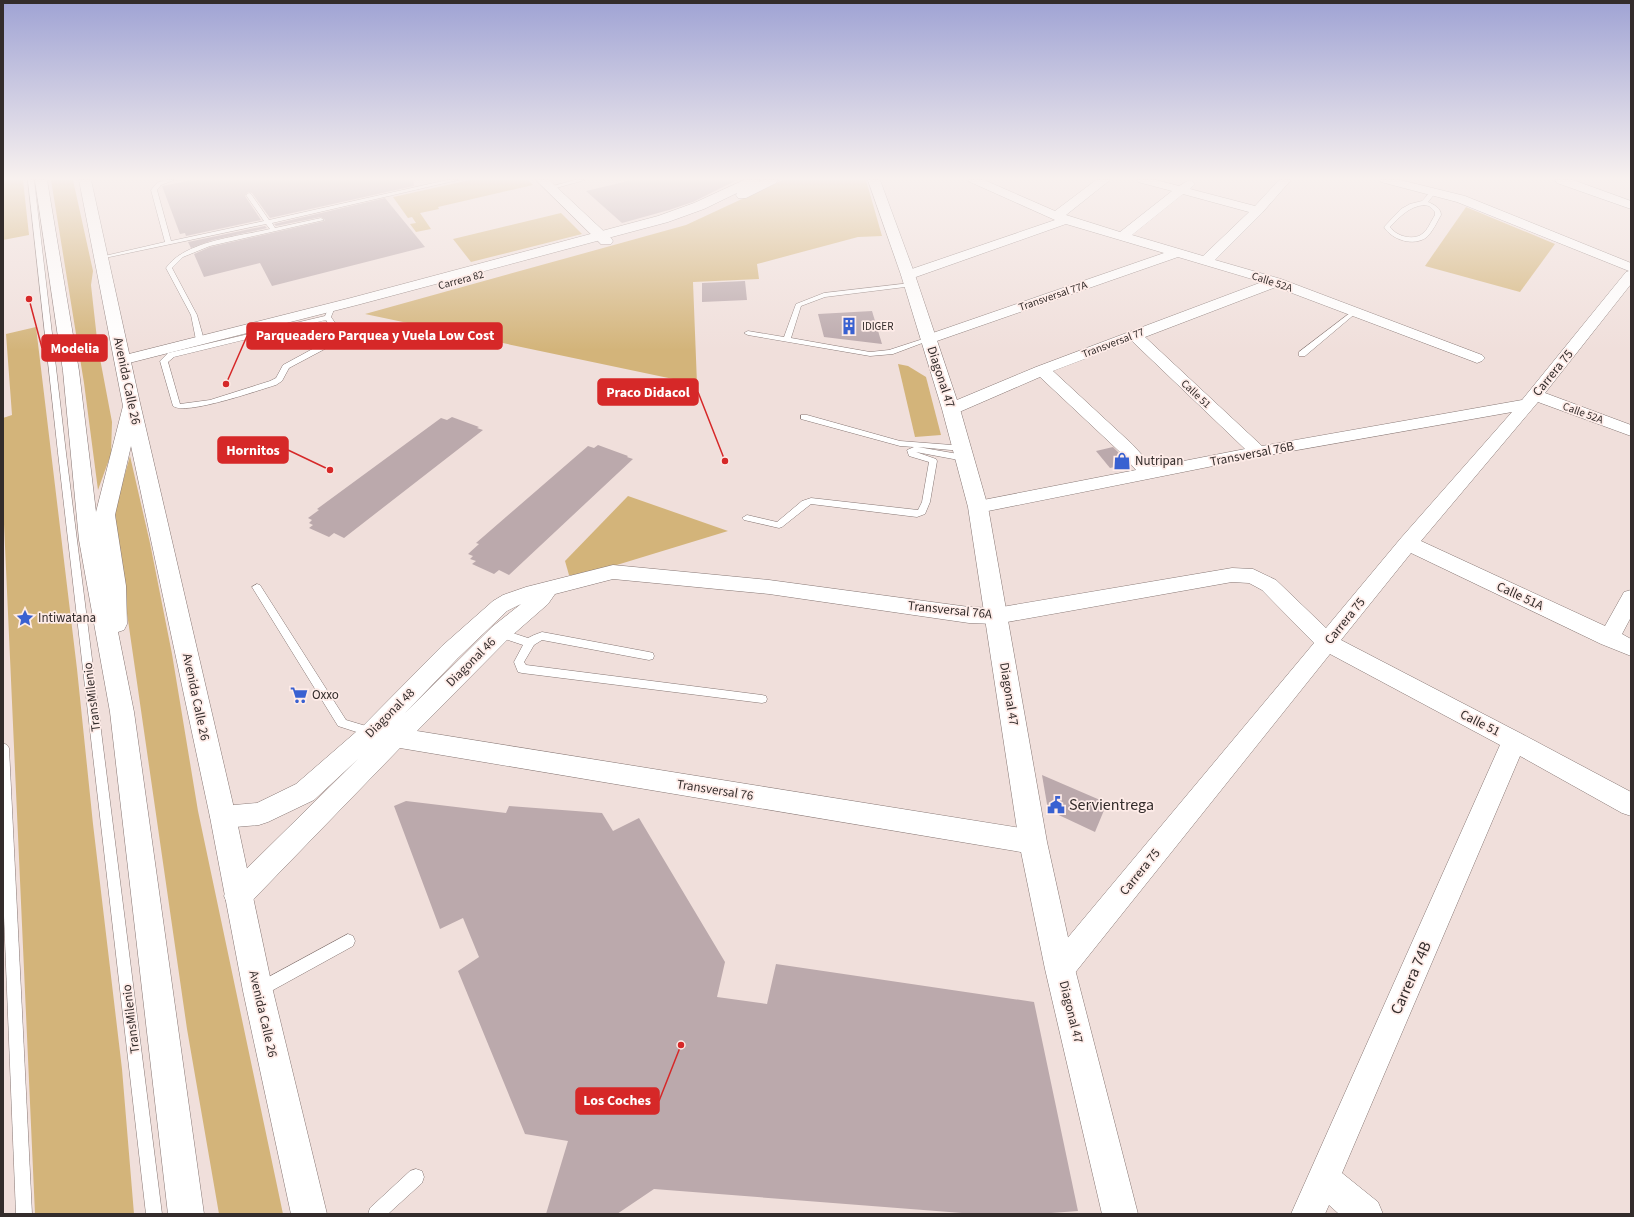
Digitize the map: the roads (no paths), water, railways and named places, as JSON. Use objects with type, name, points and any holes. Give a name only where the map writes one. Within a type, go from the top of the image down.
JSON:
[{"type":"main road","points":[[50,237],[71,371],[89,540],[122,712],[186,1214]]},
{"type":"main road","name":"Avenida Calle 26","points":[[97,237],[131,403],[223,817],[258,991],[308,1214]]},
{"type":"main road","name":"Carrera 82","points":[[123,360],[200,340],[330,312],[352,302],[396,297],[606,237]]},
{"type":"main road","name":"Carrera 82","points":[[602,238],[607,237]]},
{"type":"main road","name":"Diagonal 47","points":[[894,237],[910,280],[951,409],[978,507],[1033,842],[1060,969],[1120,1214]]},
{"type":"main road","points":[[116,680],[115,586],[105,515],[116,475],[131,403]]},
{"type":"street","points":[[910,280],[1016,237]]},
{"type":"street","name":"Calle 52A","points":[[1126,237],[1276,282],[1477,358]]},
{"type":"street","points":[[1206,261],[1231,237]]},
{"type":"street","points":[[1554,237],[1631,268]]},
{"type":"street","name":"Transversal 77A","points":[[929,339],[1177,253]]},
{"type":"street","name":"Carrera 75","points":[[1060,969],[1408,543],[1531,400],[1631,275]]},
{"type":"street","name":"Transversal 77","points":[[951,409],[1042,370],[1276,282]]},
{"type":"street","name":"Calle 51","points":[[1134,335],[1258,452]]},
{"type":"street","points":[[1042,370],[1126,448],[1150,474]]},
{"type":"street","name":"Calle 52A","points":[[1531,400],[1631,431]]},
{"type":"street","name":"Transversal 76B","points":[[978,507],[1531,400]]},
{"type":"street","name":"Calle 51A","points":[[1408,543],[1631,648]]},
{"type":"street","name":"Transversal 76A","points":[[547,589],[590,576],[613,572],[769,587],[969,615],[996,616],[1232,575],[1252,576],[1269,585],[1326,643]]},
{"type":"street","name":"Diagonal 48","points":[[223,817],[259,814],[305,792],[372,732],[450,652],[500,606],[510,600],[526,594],[547,589]]},
{"type":"street","name":"Diagonal 46","points":[[397,738],[500,633],[541,599],[547,589]]},
{"type":"street","points":[[1609,638],[1631,597]]},
{"type":"street","name":"Calle 51","points":[[1326,643],[1514,741],[1631,805]]},
{"type":"street","points":[[450,652],[473,660]]},
{"type":"street","name":"Transversal 76","points":[[372,732],[397,738],[1033,842]]},
{"type":"street","name":"Diagonal 48","points":[[238,896],[397,738]]},
{"type":"street","name":"Carrera 74B","points":[[1308,1214],[1514,741]]},
{"type":"street","points":[[1323,1179],[1366,1214]]},
{"type":"lane","name":"TransMilenio","points":[[37,237],[62,453],[154,1214]]},
{"type":"lane","points":[[167,237],[169,244]]},
{"type":"lane","points":[[102,258],[201,237]]},
{"type":"lane","points":[[200,340],[194,315],[169,268],[171,263],[179,256],[191,250],[249,237]]},
{"type":"lane","points":[[1400,237],[1407,238],[1422,237]]},
{"type":"lane","points":[[786,339],[798,304],[824,295],[875,288],[910,280]]},
{"type":"lane","points":[[330,312],[334,327],[334,341],[286,367],[279,379],[200,404],[182,407],[177,406],[164,360],[171,355],[330,312]]},
{"type":"lane","points":[[1302,354],[1354,312]]},
{"type":"lane","points":[[748,333],[870,354],[890,352],[929,339]]},
{"type":"lane","points":[[804,417],[900,443],[963,453]]},
{"type":"lane","points":[[747,518],[779,525],[811,501],[917,514],[922,512],[926,502],[933,464],[929,459],[912,454],[911,450],[915,449],[963,453]]},
{"type":"lane","points":[[257,587],[342,723],[372,732]]},
{"type":"lane","points":[[500,633],[530,643]]},
{"type":"lane","points":[[649,656],[537,636],[530,643],[520,662],[522,669],[762,699]]},
{"type":"lane","points":[[3,748],[24,1214]]},
{"type":"lane","points":[[258,991],[348,941]]},
{"type":"lane","points":[[376,1214],[416,1177]]},
{"type":"place","name":"Modelia","points":[[29,299]]},
{"type":"place","name":"IDIGER","points":[[849,326]]},
{"type":"place","name":"Parqueadero Parquea y Vuela Low Cost","points":[[226,384]]},
{"type":"place","name":"Praco Didacol","points":[[725,461]]},
{"type":"place","name":"Nutripan","points":[[1122,461]]},
{"type":"place","name":"Hornitos","points":[[330,470]]},
{"type":"place","name":"Intiwatana","points":[[25,618]]},
{"type":"place","name":"Oxxo","points":[[299,695]]},
{"type":"place","name":"Servientrega","points":[[1056,805]]},
{"type":"place","name":"Los Coches","points":[[681,1045]]}]
